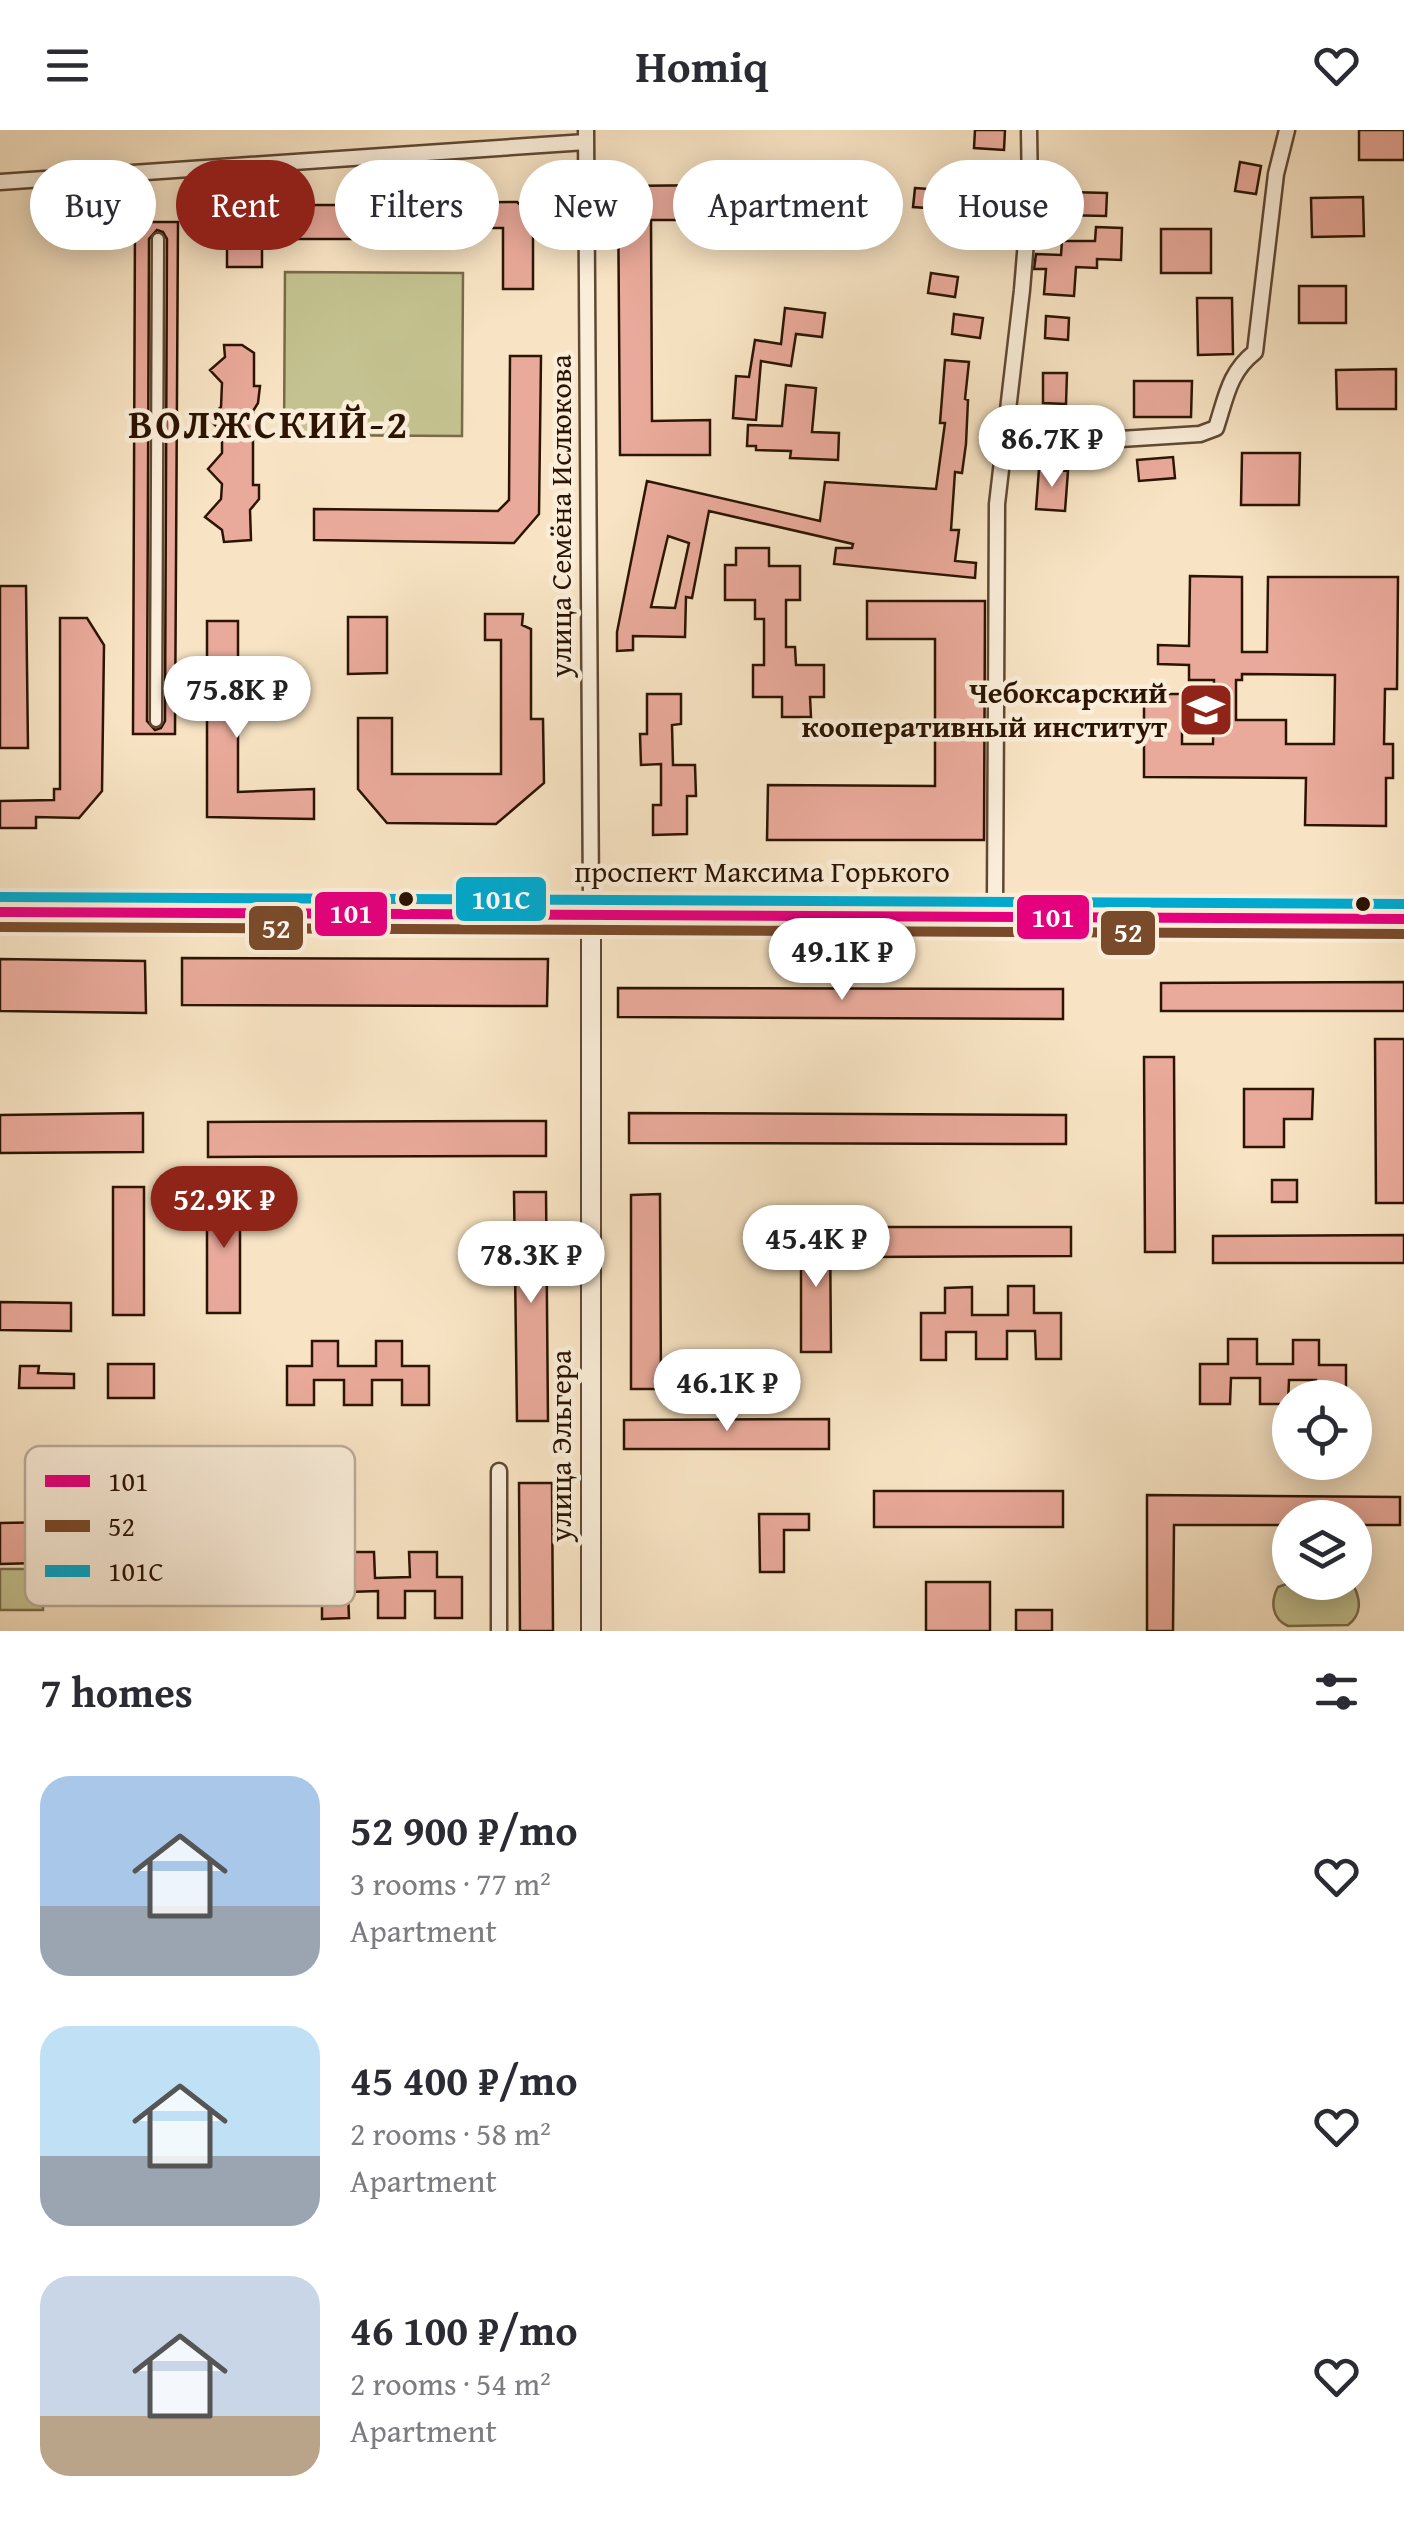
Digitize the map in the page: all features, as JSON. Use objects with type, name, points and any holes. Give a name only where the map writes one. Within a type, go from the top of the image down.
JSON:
[{"type":"main road","name":"проспект Максима Горького","points":[[0,900],[163,906],[995,910],[1404,906]]},
{"type":"main road","name":"проспект Максима Горького","points":[[0,912],[163,906]]},
{"type":"main road","name":"проспект Максима Горького","points":[[1080,910],[1404,919]]},
{"type":"street","points":[[995,910],[997,517],[1024,271],[1030,130]]},
{"type":"street","points":[[1002,454],[1040,444],[1200,434],[1216,428],[1230,380],[1240,364],[1255,352],[1276,174],[1287,130]]},
{"type":"street","points":[[0,182],[586,136]]},
{"type":"street","name":"улица Семёна Ислюкова","points":[[586,136],[591,908]]},
{"type":"street","points":[[156,720],[158,239]]},
{"type":"street","name":"улица Эльгера","points":[[591,908],[591,1631]]},
{"type":"street","points":[[499,1471],[499,1631]]},
{"type":"shaded area","points":[[285,272],[463,273],[462,436],[284,435]]},
{"type":"shaded area","points":[[0,1569],[25,1569],[25,1606],[43,1606],[43,1610],[0,1610]]},
{"type":"shaded area","points":[[1274,1600],[1359,1601],[1358,1612],[1348,1625],[1288,1626],[1276,1615]]},
{"type":"building","points":[[975,130],[1005,130],[1004,150],[974,148]]},
{"type":"building","points":[[1359,130],[1404,130],[1404,160],[1359,160]]},
{"type":"building","points":[[1240,162],[1261,166],[1256,194],[1235,191]]},
{"type":"building","points":[[673,185],[673,220],[653,220],[653,186]]},
{"type":"building","points":[[915,188],[923,189],[923,208],[913,207]]},
{"type":"building","points":[[1084,192],[1107,193],[1106,216],[1084,216]]},
{"type":"building","points":[[1363,197],[1364,236],[1312,237],[1311,198]]},
{"type":"building","points":[[499,202],[519,204],[519,250],[533,250],[533,289],[503,289]]},
{"type":"building","points":[[315,205],[335,205],[335,239],[315,239]]},
{"type":"building","points":[[156,222],[176,222],[178,250],[175,734],[133,734],[135,250],[149,250],[147,721],[155,730],[165,721],[167,239],[163,232],[156,231]]},
{"type":"building","points":[[1096,227],[1122,228],[1121,260],[1097,259],[1097,268],[1076,267],[1074,296],[1044,294],[1046,269],[1034,269],[1036,254],[1061,255],[1061,250],[1084,250],[1084,241],[1095,241]]},
{"type":"building","points":[[1161,229],[1211,229],[1211,273],[1161,273]]},
{"type":"building","points":[[227,250],[262,250],[262,267],[227,267]]},
{"type":"building","points":[[618,250],[651,250],[652,421],[710,420],[710,455],[620,455]]},
{"type":"building","points":[[931,273],[958,277],[955,297],[928,293]]},
{"type":"building","points":[[1299,286],[1346,286],[1346,323],[1299,323]]},
{"type":"building","points":[[1197,298],[1232,298],[1233,354],[1198,355]]},
{"type":"building","points":[[785,308],[825,313],[822,337],[796,334],[791,366],[761,361],[756,420],[733,418],[736,376],[749,377],[755,340],[781,344]]},
{"type":"building","points":[[954,314],[983,318],[980,338],[952,334]]},
{"type":"building","points":[[1046,316],[1069,318],[1068,340],[1045,338]]},
{"type":"building","points":[[224,345],[242,345],[254,353],[254,386],[260,386],[253,411],[253,485],[259,485],[259,499],[250,510],[251,540],[224,542],[222,530],[205,517],[221,499],[222,484],[208,469],[222,453],[222,432],[208,418],[221,407],[222,383],[210,370],[225,357]]},
{"type":"building","points":[[510,356],[541,356],[539,514],[514,543],[314,540],[314,509],[498,511],[509,500]]},
{"type":"building","points":[[945,360],[969,362],[966,444],[962,473],[955,472],[951,530],[959,530],[955,561],[976,563],[975,578],[834,564],[836,548],[852,548],[853,544],[709,511],[692,598],[686,597],[685,637],[633,636],[633,650],[617,651],[617,632],[647,481],[820,521],[825,482],[936,489],[945,423],[940,423]],"holes":[[[668,536],[689,543],[675,608],[651,607]]]},
{"type":"building","points":[[1396,369],[1396,409],[1337,409],[1336,370]]},
{"type":"building","points":[[1043,373],[1067,373],[1066,404],[1043,403]]},
{"type":"building","points":[[1134,381],[1192,381],[1191,417],[1134,417]]},
{"type":"building","points":[[786,385],[816,388],[812,432],[839,433],[838,460],[790,458],[791,451],[747,446],[748,425],[782,426]]},
{"type":"building","points":[[1242,453],[1300,453],[1299,505],[1241,505]]},
{"type":"building","points":[[1173,457],[1175,478],[1139,481],[1137,460]]},
{"type":"building","points":[[1039,469],[1068,471],[1065,511],[1036,509]]},
{"type":"building","points":[[736,548],[769,548],[769,566],[800,566],[800,600],[786,600],[786,647],[795,647],[796,665],[824,665],[824,697],[810,697],[811,717],[782,717],[782,697],[753,697],[753,665],[764,665],[764,619],[755,619],[755,600],[725,600],[725,565],[736,565]]},
{"type":"building","points":[[1190,576],[1242,577],[1242,652],[1267,652],[1268,577],[1398,577],[1397,689],[1385,689],[1384,744],[1393,744],[1393,778],[1386,778],[1386,826],[1305,825],[1306,778],[1144,777],[1144,694],[1182,694],[1182,744],[1213,744],[1214,680],[1189,680],[1189,665],[1158,664],[1158,645],[1189,646]],"holes":[[[1242,674],[1335,675],[1334,744],[1286,744],[1286,720],[1236,720],[1236,680],[1242,680]]]},
{"type":"building","points":[[0,586],[26,586],[28,748],[0,748]]},
{"type":"building","points":[[867,601],[985,601],[984,840],[767,840],[768,785],[935,786],[935,639],[867,639]]},
{"type":"building","points":[[485,614],[523,614],[522,625],[531,629],[531,719],[543,719],[544,783],[496,824],[387,823],[358,789],[358,718],[392,718],[392,774],[501,774],[501,640],[485,640]]},
{"type":"building","points":[[348,617],[387,617],[387,673],[348,674]]},
{"type":"building","points":[[60,618],[87,618],[104,645],[102,791],[79,818],[36,817],[36,828],[0,828],[0,801],[54,800],[54,789],[60,789]]},
{"type":"building","points":[[207,621],[238,621],[238,792],[314,789],[314,819],[207,817]]},
{"type":"building","points":[[647,694],[681,694],[681,724],[672,725],[673,765],[695,765],[696,796],[687,796],[687,834],[653,835],[653,805],[661,805],[661,764],[641,765],[640,734],[647,734]]},
{"type":"building","points":[[182,958],[548,959],[547,1006],[182,1005]]},
{"type":"building","points":[[0,959],[145,961],[146,1013],[0,1011]]},
{"type":"building","points":[[1404,982],[1404,1011],[1161,1011],[1161,983]]},
{"type":"building","points":[[618,988],[1063,989],[1063,1019],[618,1017]]},
{"type":"building","points":[[1375,1039],[1404,1039],[1404,1203],[1376,1203]]},
{"type":"building","points":[[1144,1057],[1174,1057],[1175,1252],[1145,1252]]},
{"type":"building","points":[[1244,1089],[1313,1089],[1312,1119],[1284,1119],[1284,1147],[1244,1147]]},
{"type":"building","points":[[143,1113],[143,1152],[0,1153],[0,1115]]},
{"type":"building","points":[[629,1113],[1066,1115],[1066,1144],[629,1143]]},
{"type":"building","points":[[546,1121],[546,1156],[208,1157],[208,1122]]},
{"type":"building","points":[[1272,1180],[1297,1180],[1297,1202],[1272,1202]]},
{"type":"building","points":[[113,1187],[144,1187],[144,1315],[113,1315]]},
{"type":"building","points":[[207,1189],[240,1189],[240,1313],[207,1313]]},
{"type":"building","points":[[514,1192],[546,1192],[548,1421],[517,1421]]},
{"type":"building","points":[[660,1194],[661,1389],[631,1389],[631,1195]]},
{"type":"building","points":[[801,1227],[830,1227],[831,1352],[801,1352]]},
{"type":"building","points":[[862,1227],[1071,1227],[1071,1256],[862,1257]]},
{"type":"building","points":[[1404,1235],[1404,1263],[1213,1263],[1213,1236]]},
{"type":"building","points":[[1008,1286],[1034,1286],[1034,1313],[1061,1313],[1061,1359],[1036,1359],[1035,1331],[1007,1331],[1007,1359],[976,1359],[976,1332],[946,1332],[946,1360],[921,1360],[921,1313],[945,1313],[945,1288],[972,1287],[972,1315],[1008,1315]]},
{"type":"building","points":[[0,1302],[71,1303],[71,1331],[0,1330]]},
{"type":"building","points":[[1228,1339],[1257,1339],[1257,1364],[1293,1364],[1293,1340],[1319,1340],[1319,1365],[1346,1365],[1346,1380],[1272,1380],[1272,1404],[1260,1404],[1260,1378],[1231,1378],[1230,1404],[1200,1404],[1200,1364],[1228,1364]]},
{"type":"building","points":[[312,1341],[338,1341],[338,1366],[376,1366],[376,1341],[402,1341],[402,1366],[429,1366],[429,1405],[402,1405],[402,1380],[372,1380],[372,1405],[344,1405],[344,1380],[314,1380],[314,1405],[287,1405],[287,1366],[312,1366]]},
{"type":"building","points":[[108,1364],[154,1364],[154,1398],[108,1398]]},
{"type":"building","points":[[20,1366],[39,1366],[38,1373],[74,1374],[74,1388],[19,1388]]},
{"type":"building","points":[[829,1419],[829,1449],[624,1449],[624,1420]]},
{"type":"building","points":[[519,1483],[552,1483],[553,1631],[520,1631]]},
{"type":"building","points":[[874,1491],[1063,1491],[1063,1527],[874,1527]]},
{"type":"building","points":[[1147,1495],[1400,1497],[1400,1525],[1372,1525],[1372,1500],[1272,1500],[1272,1525],[1174,1525],[1173,1631],[1147,1631]]},
{"type":"building","points":[[759,1514],[809,1514],[809,1530],[784,1530],[784,1572],[760,1572]]},
{"type":"building","points":[[0,1523],[25,1523],[25,1563],[0,1564]]},
{"type":"building","points":[[355,1552],[374,1552],[375,1578],[410,1577],[409,1552],[437,1552],[437,1577],[462,1577],[462,1618],[435,1618],[435,1591],[405,1591],[405,1618],[378,1618],[378,1591],[355,1592]]},
{"type":"building","points":[[926,1582],[990,1582],[990,1631],[926,1631]]},
{"type":"building","points":[[322,1606],[349,1606],[349,1618],[322,1619]]},
{"type":"building","points":[[1016,1610],[1052,1610],[1052,1631],[1016,1631]]},
{"type":"transit line","name":"101С","points":[[0,897],[1404,904]]},
{"type":"transit line","name":"101","points":[[0,912],[1404,919]]},
{"type":"transit line","name":"52","points":[[0,927],[1404,934]]},
{"type":"place","name":"Чебоксарский кооперативный институт","points":[[1206,710]]},
{"type":"district","name":"ВОЛЖСКИЙ-2","points":[[269,424]]}]
